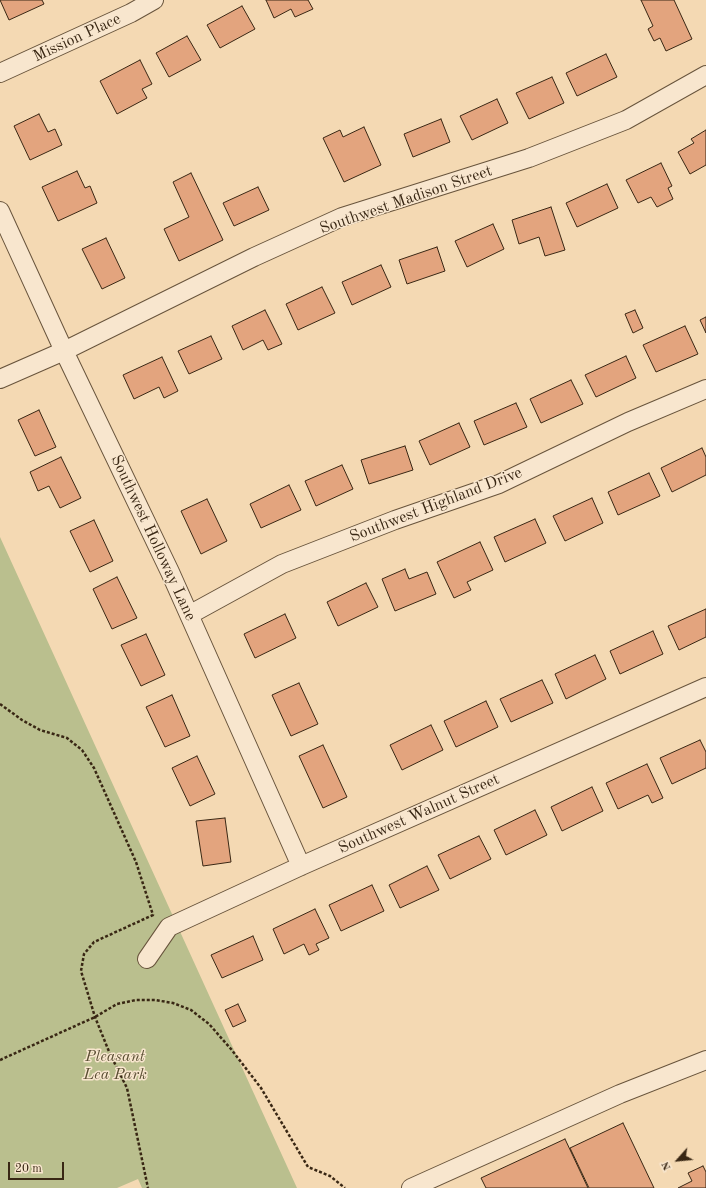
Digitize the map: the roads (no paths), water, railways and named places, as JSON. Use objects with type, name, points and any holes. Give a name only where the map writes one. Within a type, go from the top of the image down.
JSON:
[{"type":"street","name":"Mission Place","points":[[0,73],[130,13],[154,0]]},
{"type":"street","name":"Southwest Madison Street","points":[[0,379],[64,351],[254,257],[342,217],[529,158],[626,120],[706,75]]},
{"type":"street","name":"Southwest Holloway Lane","points":[[0,211],[64,351],[189,615],[301,866]]},
{"type":"street","name":"Southwest Highland Drive","points":[[189,615],[282,564],[395,520],[499,484],[628,422],[706,389]]},
{"type":"street","name":"Southwest Walnut Street","points":[[147,959],[169,927],[301,866],[706,687]]},
{"type":"street","points":[[411,1188],[620,1094],[706,1060]]},
{"type":"park label","name":"Pleasant Lea Park","points":[[115,1066]]}]
